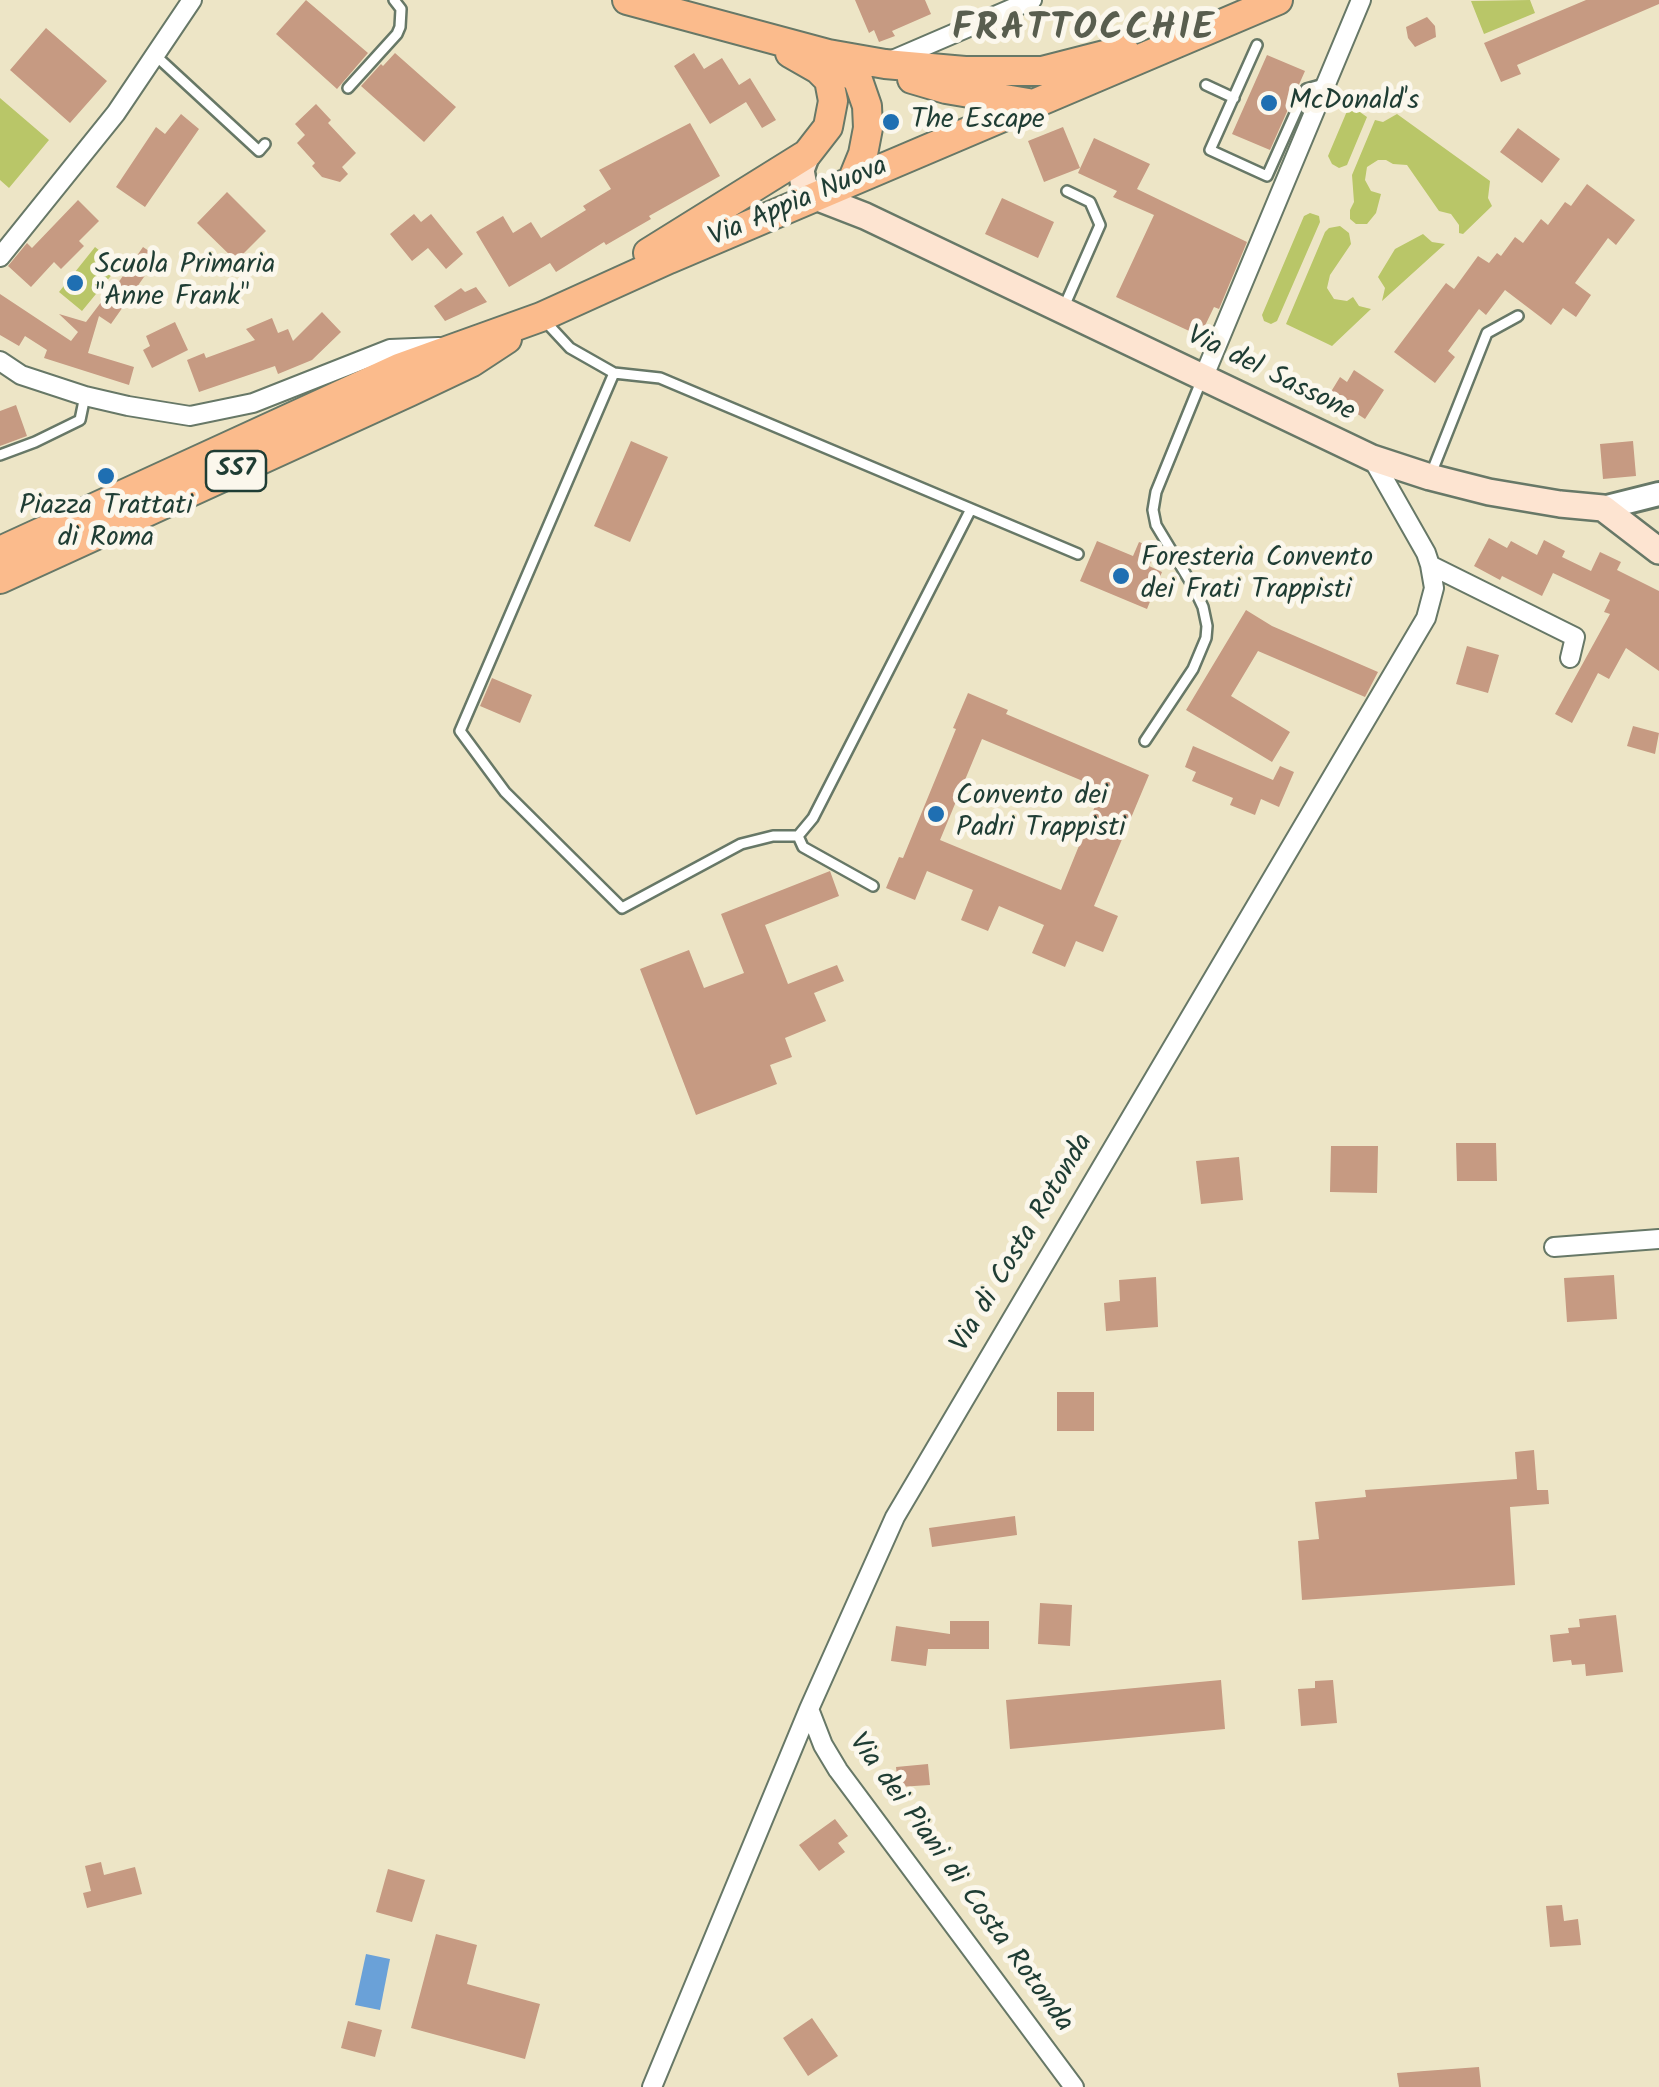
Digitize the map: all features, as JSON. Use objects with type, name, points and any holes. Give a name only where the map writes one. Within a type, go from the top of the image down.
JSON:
[{"type":"main road","points":[[628,0],[828,54],[884,64],[965,71],[1042,71],[1203,30]]},
{"type":"main road","name":"Via Appia Nuova","points":[[0,552],[382,376],[454,346],[542,317],[852,180],[1278,0]]},
{"type":"main road","points":[[754,32],[829,80],[833,101],[828,127],[807,154],[801,170],[804,186],[816,198]]},
{"type":"main road","points":[[828,54],[858,80],[867,106],[863,154],[852,180],[852,194],[865,216]]},
{"type":"main road","points":[[884,64],[912,79],[946,89],[1034,104]]},
{"type":"main road","points":[[586,297],[656,248],[807,154]]},
{"type":"main road","name":"Via del Sassone","points":[[816,198],[865,216],[1372,458],[1430,477],[1524,499],[1604,508],[1655,543]]},
{"type":"main road","name":"Via Appia Nuova","points":[[0,579],[472,362],[542,317]]},
{"type":"street","points":[[0,256],[116,112],[192,0]]},
{"type":"street","points":[[884,64],[1009,5],[1032,0]]},
{"type":"street","points":[[1204,376],[1361,0]]},
{"type":"street","points":[[0,361],[21,375],[85,396],[190,416],[252,403],[390,349],[454,346]]},
{"type":"street","points":[[1372,458],[1430,565],[1575,638],[1570,658]]},
{"type":"street","points":[[1604,508],[1659,494]]},
{"type":"street","name":"Via di Costa Rotonda","points":[[652,2087],[809,1709],[896,1516],[1422,628],[1432,598],[1430,565]]},
{"type":"street","points":[[1554,1247],[1659,1239]]},
{"type":"street","name":"Via dei Piani di Costa Rotonda","points":[[809,1709],[838,1770],[1074,2087]]},
{"type":"lane","points":[[348,88],[398,34],[401,9],[394,0]]},
{"type":"lane","points":[[1257,44],[1210,150],[1267,176],[1306,88],[1326,84]]},
{"type":"lane","points":[[155,56],[260,151],[265,144]]},
{"type":"lane","points":[[1206,85],[1234,98]]},
{"type":"lane","points":[[1062,311],[1100,225],[1090,202],[1067,192]]},
{"type":"lane","points":[[1430,477],[1488,332],[1518,316]]},
{"type":"lane","points":[[542,317],[570,348],[614,373],[660,378],[1078,554]]},
{"type":"lane","points":[[614,373],[460,731],[505,792],[622,908],[741,844],[772,836],[798,836]]},
{"type":"lane","points":[[1144,740],[1193,670],[1206,638],[1203,607],[1159,531],[1152,510],[1204,376]]},
{"type":"lane","points":[[0,456],[80,420],[85,396]]},
{"type":"lane","points":[[798,836],[812,818],[971,509]]},
{"type":"lane","points":[[798,836],[803,847],[872,886]]},
{"type":"green space","points":[[1530,0],[1535,13],[1484,34],[1471,1]]},
{"type":"green space","points":[[1353,97],[1357,110],[1367,117],[1347,165],[1339,168],[1328,156]]},
{"type":"green space","points":[[0,98],[49,140],[9,188],[0,180]]},
{"type":"green space","points":[[1397,114],[1490,181],[1488,198],[1492,206],[1463,234],[1451,214],[1439,211],[1407,165],[1386,160],[1367,167],[1365,180],[1371,191],[1381,194],[1376,213],[1367,224],[1356,224],[1350,219],[1354,202],[1352,175],[1375,120],[1383,122]]},
{"type":"green space","points":[[1304,216],[1319,216],[1320,222],[1277,321],[1271,324],[1262,315]]},
{"type":"green space","points":[[1340,226],[1349,233],[1351,244],[1330,275],[1327,288],[1334,299],[1347,301],[1353,297],[1359,306],[1371,309],[1332,346],[1286,324],[1325,232]]},
{"type":"green space","points":[[1423,234],[1432,242],[1445,244],[1382,301],[1385,288],[1378,277],[1395,249]]},
{"type":"green space","points":[[95,247],[119,266],[82,311],[59,292]]},
{"type":"water","points":[[366,1954],[390,1959],[380,2010],[355,2005]]},
{"type":"building","points":[[306,0],[368,53],[337,89],[276,34]]},
{"type":"building","points":[[855,0],[925,0],[931,14],[892,31],[895,36],[879,42],[874,30],[869,33]]},
{"type":"building","points":[[1586,0],[1659,0],[1659,4],[1517,65],[1521,74],[1501,82],[1484,43]]},
{"type":"building","points":[[1427,17],[1435,26],[1436,37],[1415,47],[1406,27]]},
{"type":"building","points":[[46,28],[107,81],[70,123],[10,70]]},
{"type":"building","points":[[395,53],[456,107],[424,142],[361,86]]},
{"type":"building","points":[[694,53],[704,69],[722,58],[739,85],[750,78],[776,120],[762,128],[746,102],[710,124],[674,66]]},
{"type":"building","name":"McDonald's","points":[[1267,55],[1305,71],[1270,150],[1232,134]]},
{"type":"building","points":[[316,104],[356,153],[342,167],[348,174],[340,182],[322,177],[297,143],[305,135],[295,124]]},
{"type":"building","points":[[181,114],[199,129],[145,207],[116,187],[156,127],[165,134]]},
{"type":"building","points":[[690,123],[720,176],[556,272],[550,263],[509,287],[476,232],[503,216],[513,233],[531,222],[541,238],[611,189],[599,170]]},
{"type":"building","points":[[1063,127],[1080,168],[1044,182],[1028,141]]},
{"type":"building","points":[[1518,128],[1560,159],[1542,183],[1500,152]]},
{"type":"building","points":[[1094,138],[1150,164],[1137,189],[1247,242],[1219,309],[1214,307],[1200,336],[1116,297],[1154,215],[1113,197],[1117,191],[1078,173]]},
{"type":"building","points":[[1587,184],[1635,220],[1616,245],[1608,238],[1575,283],[1591,295],[1576,317],[1563,308],[1551,325],[1505,290],[1486,315],[1479,309],[1448,351],[1455,357],[1435,383],[1394,352],[1446,283],[1454,289],[1478,256],[1489,263],[1497,253],[1501,256],[1515,237],[1523,243],[1541,219],[1548,225],[1565,202],[1571,206]]},
{"type":"building","points":[[227,192],[266,231],[236,261],[197,223]]},
{"type":"building","points":[[1002,198],[1054,222],[1038,258],[985,234]]},
{"type":"building","points":[[78,200],[99,221],[79,241],[84,246],[61,269],[54,262],[31,287],[8,266],[27,243],[32,248]]},
{"type":"building","points":[[414,214],[421,222],[431,214],[463,254],[446,269],[428,248],[412,261],[390,234]]},
{"type":"building","points":[[143,247],[158,257],[111,324],[99,316],[88,353],[134,367],[129,385],[44,358],[47,350],[25,336],[19,346],[0,335],[0,294],[71,341],[78,332],[59,314],[86,322],[102,301],[102,306]]},
{"type":"building","points":[[476,287],[487,302],[445,321],[434,306],[461,288],[465,292]]},
{"type":"building","points":[[322,312],[341,332],[312,360],[278,374],[275,366],[199,392],[187,360],[204,353],[206,358],[255,340],[246,329],[272,318],[278,333],[288,329],[293,341]]},
{"type":"building","points":[[175,322],[188,350],[152,368],[143,350],[150,346],[146,336]]},
{"type":"building","points":[[1354,370],[1384,390],[1365,419],[1329,395],[1340,377],[1347,382]]},
{"type":"building","points":[[16,405],[27,436],[0,446],[0,411]]},
{"type":"building","points":[[631,441],[668,457],[630,542],[594,526]]},
{"type":"building","points":[[1633,441],[1636,476],[1603,479],[1600,444]]},
{"type":"building","points":[[1489,538],[1507,548],[1511,541],[1537,555],[1544,540],[1565,551],[1562,557],[1591,571],[1600,552],[1621,562],[1617,570],[1659,591],[1659,671],[1626,648],[1609,679],[1598,673],[1572,723],[1555,714],[1610,614],[1604,612],[1610,600],[1553,573],[1542,596],[1502,576],[1500,580],[1474,566]]},
{"type":"building","name":"Foresteria Convento dei Frati Trappisti","points":[[1097,541],[1133,556],[1139,542],[1157,549],[1149,566],[1162,572],[1147,609],[1080,581]]},
{"type":"building","points":[[1246,610],[1272,626],[1378,672],[1365,697],[1258,651],[1231,696],[1290,732],[1272,762],[1186,710]]},
{"type":"building","points":[[1467,646],[1499,655],[1488,693],[1456,684]]},
{"type":"building","points":[[492,678],[532,695],[520,723],[480,706]]},
{"type":"building","points":[[968,693],[1008,710],[1006,714],[1149,775],[1094,906],[1118,916],[1103,952],[1076,941],[1065,967],[1032,953],[1044,925],[999,906],[988,931],[961,920],[973,890],[927,871],[915,900],[886,888],[899,857],[903,858],[956,729],[953,728]],"holes":[[[982,739],[1102,789],[1061,890],[940,840]]]},
{"type":"building","points":[[1633,726],[1659,733],[1655,754],[1627,746]]},
{"type":"building","points":[[1193,746],[1273,780],[1280,766],[1294,772],[1279,807],[1261,799],[1255,815],[1230,805],[1233,798],[1192,781],[1196,772],[1185,767]]},
{"type":"building","points":[[830,871],[839,896],[765,925],[788,984],[837,965],[844,981],[814,993],[826,1021],[785,1038],[792,1057],[770,1065],[777,1084],[696,1115],[640,969],[689,950],[704,988],[744,973],[721,914]]},
{"type":"building","points":[[1456,1143],[1496,1143],[1497,1181],[1457,1181]]},
{"type":"building","points":[[1331,1146],[1378,1146],[1377,1193],[1330,1192]]},
{"type":"building","points":[[1239,1157],[1243,1200],[1201,1204],[1196,1161]]},
{"type":"building","points":[[1614,1275],[1617,1319],[1567,1322],[1564,1278]]},
{"type":"building","points":[[1156,1277],[1158,1327],[1106,1331],[1104,1303],[1120,1301],[1119,1280]]},
{"type":"building","points":[[1057,1392],[1094,1392],[1094,1431],[1057,1431]]},
{"type":"building","points":[[1534,1450],[1537,1490],[1548,1490],[1549,1504],[1510,1507],[1515,1585],[1302,1600],[1298,1541],[1319,1539],[1315,1502],[1366,1497],[1365,1490],[1517,1479],[1515,1452]]},
{"type":"building","points":[[1015,1516],[1017,1535],[932,1547],[929,1528]]},
{"type":"building","points":[[1040,1603],[1072,1605],[1070,1646],[1038,1644]]},
{"type":"building","points":[[1616,1615],[1623,1672],[1586,1676],[1585,1664],[1572,1665],[1571,1660],[1553,1662],[1550,1635],[1580,1627],[1579,1619]]},
{"type":"building","points":[[950,1621],[989,1621],[989,1649],[928,1649],[926,1666],[891,1661],[896,1626],[950,1634]]},
{"type":"building","points":[[1221,1680],[1225,1729],[1010,1749],[1006,1700]]},
{"type":"building","points":[[1333,1680],[1337,1723],[1301,1726],[1298,1689],[1315,1688],[1315,1681]]},
{"type":"building","points":[[928,1764],[930,1785],[898,1787],[896,1767]]},
{"type":"building","points":[[835,1819],[848,1836],[838,1843],[845,1852],[819,1871],[799,1845]]},
{"type":"building","points":[[101,1862],[104,1875],[135,1867],[142,1894],[87,1908],[83,1893],[91,1891],[85,1866]]},
{"type":"building","points":[[388,1869],[425,1880],[412,1922],[376,1912]]},
{"type":"building","points":[[1562,1905],[1564,1921],[1578,1919],[1581,1945],[1550,1947],[1546,1906]]},
{"type":"building","points":[[436,1934],[477,1945],[467,1984],[540,2004],[525,2059],[411,2028]]},
{"type":"building","points":[[812,2018],[838,2056],[808,2076],[783,2038]]},
{"type":"building","points":[[348,2021],[382,2030],[375,2057],[341,2048]]},
{"type":"building","points":[[1479,2067],[1481,2087],[1399,2087],[1397,2073]]},
{"type":"place","name":"McDonald's","points":[[1269,103]]},
{"type":"place","name":"The Escape","points":[[891,122]]},
{"type":"place","name":"Scuola Primaria \"Anne Frank\"","points":[[75,283]]},
{"type":"place","name":"Piazza Trattati di Roma","points":[[106,476]]},
{"type":"place","name":"Foresteria Convento dei Frati Trappisti","points":[[1121,576]]},
{"type":"place","name":"Convento dei Padri Trappisti","points":[[936,814]]},
{"type":"district","name":"FRATTOCCHIE","points":[[1084,33]]}]
